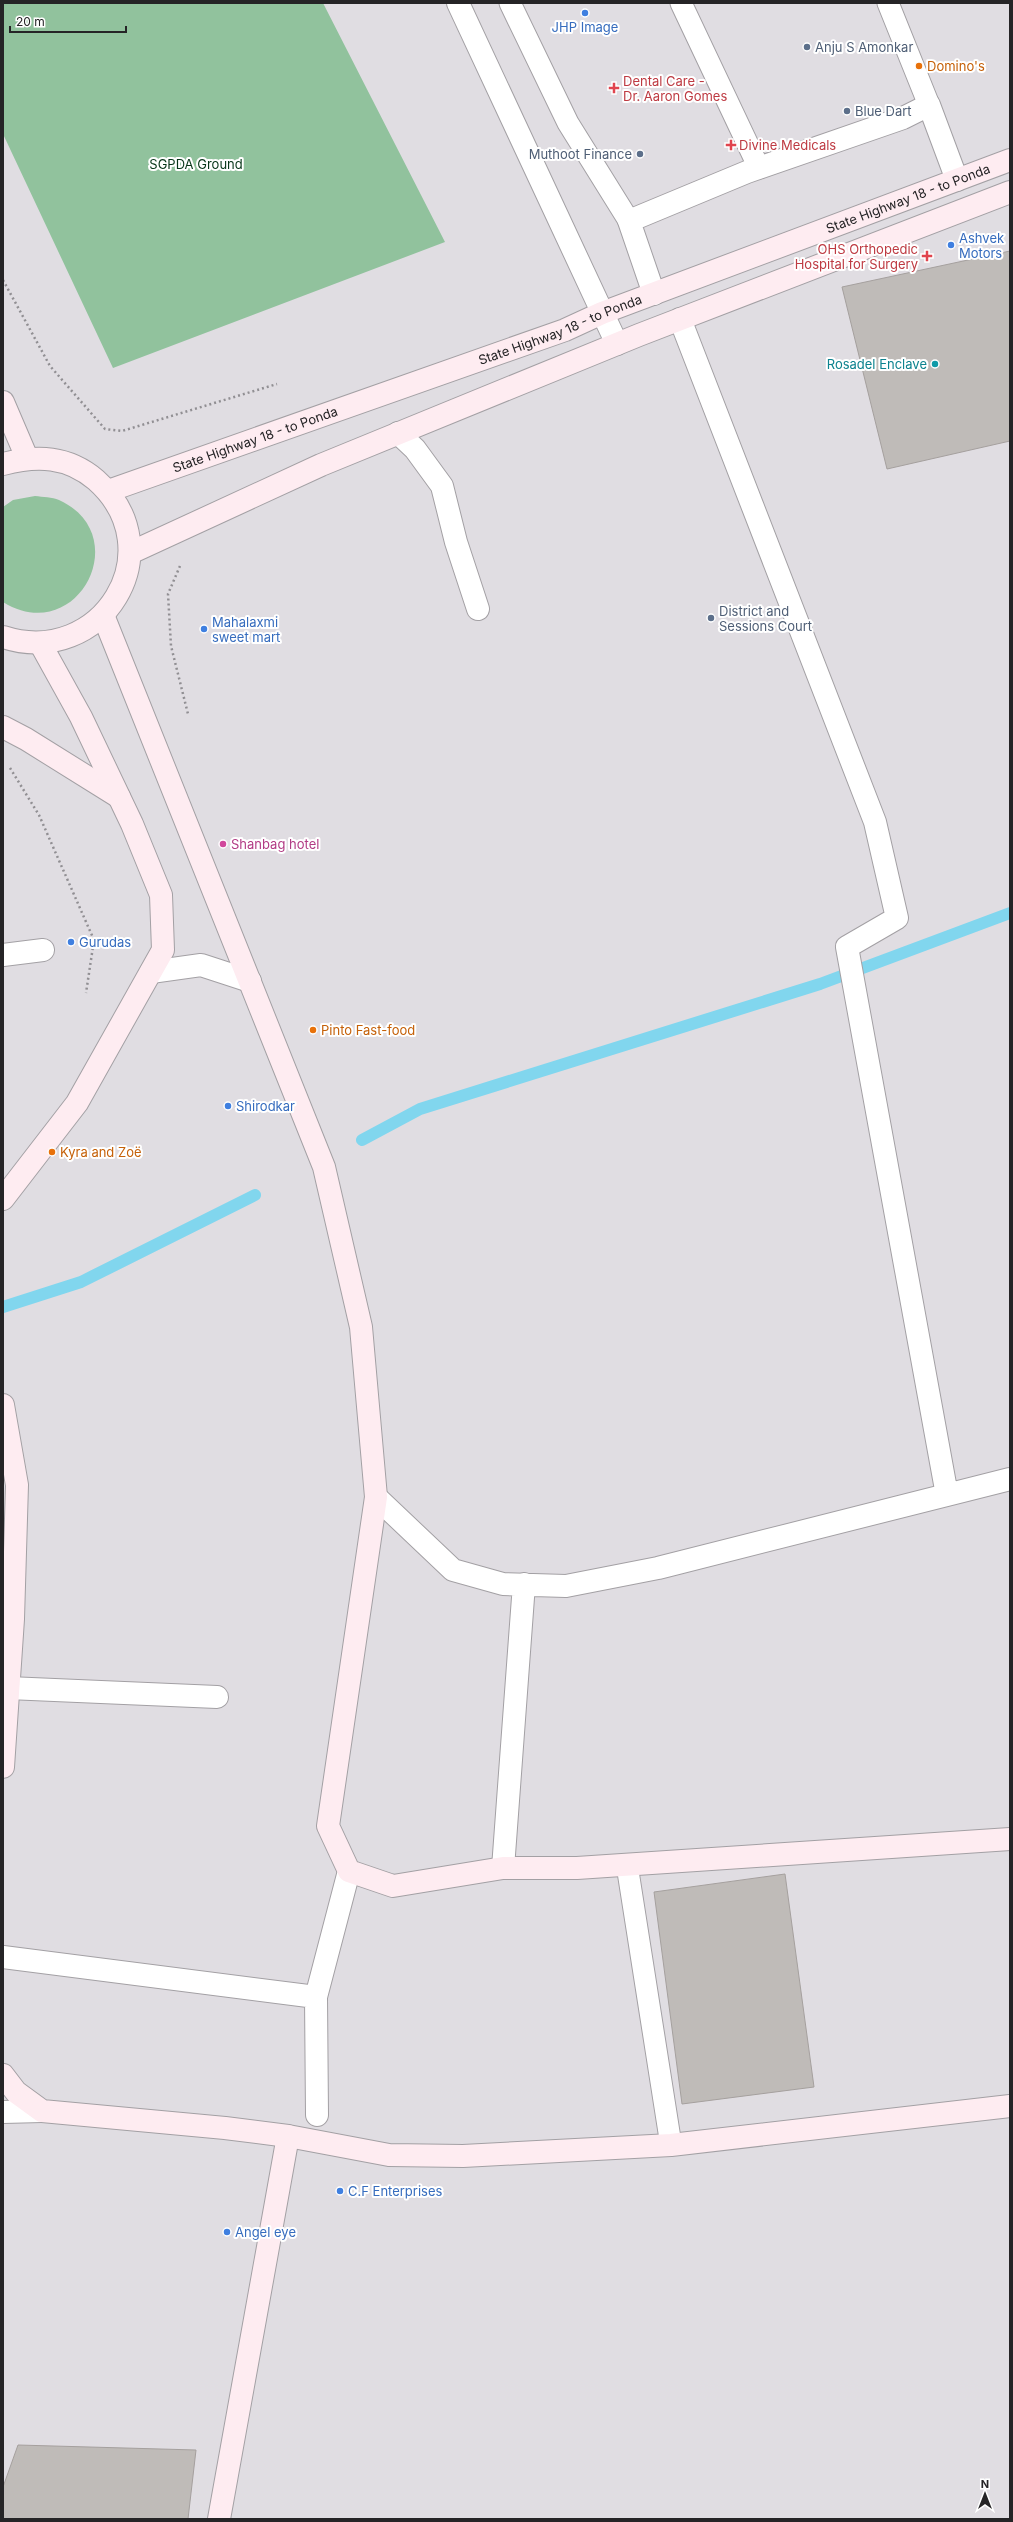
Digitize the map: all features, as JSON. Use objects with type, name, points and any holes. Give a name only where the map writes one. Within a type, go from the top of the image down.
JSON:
[{"type":"main road","name":"State Highway 18 - to Ponda","points":[[108,491],[557,333],[654,294],[1010,160]]},
{"type":"main road","points":[[130,553],[321,465],[398,433],[680,319],[1010,192]]},
{"type":"main road","points":[[3,402],[27,458]]},
{"type":"main road","points":[[3,464],[27,458],[57,460],[85,471],[108,491],[120,509],[128,531],[130,553],[126,576],[117,597],[103,615],[85,630],[63,639],[40,643],[18,641],[3,637]]},
{"type":"main road","points":[[103,615],[324,1167],[361,1327],[376,1497],[328,1826],[349,1871],[393,1886],[504,1868],[627,1865],[1010,1839]]},
{"type":"main road","points":[[3,1199],[77,1103],[163,950],[161,895],[119,797],[81,717],[40,643]]},
{"type":"main road","points":[[3,727],[26,739],[119,797]]},
{"type":"main road","points":[[3,1404],[17,1484],[3,1767]]},
{"type":"main road","points":[[3,2075],[16,2092],[42,2111],[225,2128],[288,2136],[389,2155],[463,2156],[671,2145],[1010,2106]]},
{"type":"main road","points":[[219,2519],[288,2136]]},
{"type":"street","points":[[458,3],[617,344]]},
{"type":"street","points":[[654,294],[629,221],[759,168],[903,118],[929,105],[957,180]]},
{"type":"street","points":[[680,319],[875,822],[897,918],[847,947],[947,1495]]},
{"type":"street","points":[[398,433],[415,449],[442,486],[456,542],[478,608]]},
{"type":"street","points":[[3,954],[43,950]]},
{"type":"street","points":[[151,972],[202,965],[250,982]]},
{"type":"street","points":[[376,1497],[453,1570],[503,1584],[566,1586],[658,1568],[1010,1479]]},
{"type":"street","points":[[504,1868],[524,1584]]},
{"type":"street","points":[[8,1688],[217,1697]]},
{"type":"street","points":[[317,2115],[316,1997],[349,1871]]},
{"type":"street","points":[[3,1957],[316,1997]]},
{"type":"street","points":[[3,2112],[42,2111]]},
{"type":"lane","points":[[510,3],[568,124],[629,221]]},
{"type":"lane","points":[[681,3],[759,168]]},
{"type":"lane","points":[[888,3],[929,105]]},
{"type":"lane","points":[[627,1865],[671,2145]]},
{"type":"path","points":[[3,280],[50,366],[104,429],[122,431],[277,384]]},
{"type":"path","points":[[183,559],[168,594],[171,646],[188,714]]},
{"type":"path","points":[[7,763],[39,815],[94,940],[86,993]]},
{"type":"green space","name":"SGPDA Ground","points":[[3,3],[323,3],[445,242],[113,368],[3,134]]},
{"type":"green space","points":[[35,496],[59,500],[82,516],[93,537],[95,560],[88,581],[74,599],[54,610],[30,612],[3,602],[3,507],[13,500]]},
{"type":"building","name":"Rosadel Enclave","points":[[1010,251],[1010,441],[887,469],[842,287]]},
{"type":"building","points":[[785,1874],[814,2087],[682,2104],[654,1892]]},
{"type":"building","points":[[18,2445],[196,2450],[188,2519],[3,2519],[3,2487]]},
{"type":"waterway","points":[[362,1140],[420,1109],[820,984],[1010,913]]},
{"type":"waterway","points":[[3,1307],[81,1282],[255,1195]]},
{"type":"place","name":"JHP Image","points":[[585,13]]},
{"type":"place","name":"Anju S Amonkar","points":[[807,47]]},
{"type":"place","name":"Domino's","points":[[919,66]]},
{"type":"place","name":"Dental Care - Dr. Aaron Gomes","points":[[614,88]]},
{"type":"place","name":"Blue Dart","points":[[847,111]]},
{"type":"place","name":"Divine Medicals","points":[[731,145]]},
{"type":"place","name":"Muthoot Finance","points":[[640,154]]},
{"type":"place","name":"Ashvek Motors","points":[[951,245]]},
{"type":"place","name":"OHS Orthopedic Hospital for Surgery","points":[[927,256]]},
{"type":"place","name":"Rosadel Enclave","points":[[935,364]]},
{"type":"place","name":"District and Sessions Court","points":[[711,618]]},
{"type":"place","name":"Mahalaxmi sweet mart","points":[[204,629]]},
{"type":"place","name":"Shanbag hotel","points":[[223,844]]},
{"type":"place","name":"Gurudas","points":[[71,942]]},
{"type":"place","name":"Pinto Fast-food","points":[[313,1030]]},
{"type":"place","name":"Shirodkar","points":[[228,1106]]},
{"type":"place","name":"Kyra and Zoë","points":[[52,1152]]},
{"type":"place","name":"C.F Enterprises","points":[[340,2191]]},
{"type":"place","name":"Angel eye","points":[[227,2232]]}]
